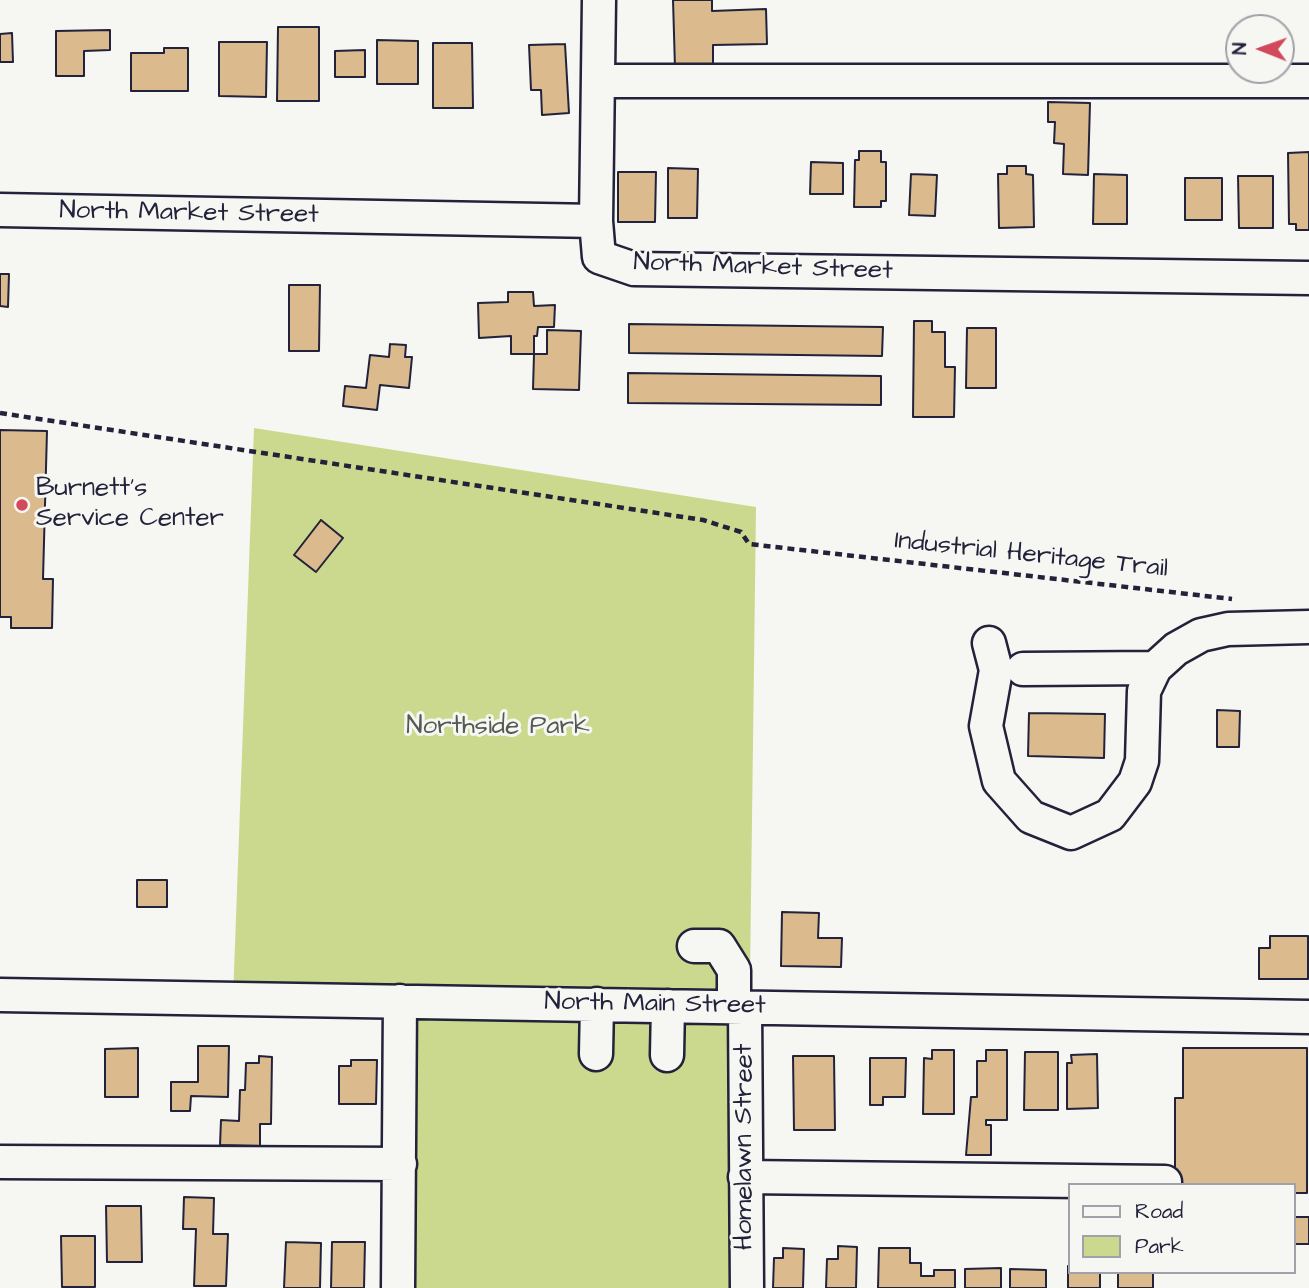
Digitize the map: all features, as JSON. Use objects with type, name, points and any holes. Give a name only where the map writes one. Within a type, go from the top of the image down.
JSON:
[{"type":"street","points":[[596,221],[599,0]]},
{"type":"street","points":[[598,80],[1309,81]]},
{"type":"street","name":"North Market Street","points":[[0,210],[596,221],[599,257],[634,269],[1309,278]]},
{"type":"street","points":[[989,643],[996,670],[986,726],[999,781],[1031,817],[1071,833],[1110,815],[1135,782],[1142,761],[1144,691],[1155,668],[1176,649],[1201,635],[1228,629],[1309,627]]},
{"type":"street","points":[[1023,669],[1155,668]]},
{"type":"street","name":"Homelawn Street","points":[[694,946],[719,946],[734,970],[739,1007],[747,1288]]},
{"type":"street","name":"North Main Street","points":[[0,995],[400,1001],[463,990],[597,1004],[1309,1017]]},
{"type":"street","points":[[398,1288],[400,1001]]},
{"type":"street","points":[[596,1054],[597,1004]]},
{"type":"street","points":[[667,1055],[668,1006]]},
{"type":"street","points":[[0,1162],[400,1164]]},
{"type":"street","points":[[745,1177],[1165,1182]]},
{"type":"path","name":"Industrial Heritage Trail","points":[[0,413],[703,520],[741,532],[749,544],[1241,600]]},
{"type":"green space","name":"Northside Park","points":[[254,428],[756,507],[746,1288],[397,1288],[400,1002],[233,999]]},
{"type":"building","points":[[673,0],[712,0],[712,11],[766,9],[767,44],[713,45],[713,67],[675,68]]},
{"type":"building","points":[[278,27],[319,27],[319,101],[277,101]]},
{"type":"building","points":[[110,30],[110,50],[84,51],[84,76],[56,76],[56,31]]},
{"type":"building","points":[[12,33],[13,62],[0,62],[0,34]]},
{"type":"building","points":[[377,40],[418,41],[418,84],[377,84]]},
{"type":"building","points":[[219,42],[267,42],[266,97],[219,96]]},
{"type":"building","points":[[433,43],[472,43],[473,108],[433,108]]},
{"type":"building","points":[[565,44],[569,113],[542,115],[541,90],[531,90],[529,45]]},
{"type":"building","points":[[164,48],[188,48],[188,91],[131,91],[131,53],[164,53]]},
{"type":"building","points":[[365,50],[365,77],[335,77],[335,51]]},
{"type":"building","points":[[1048,102],[1090,103],[1088,175],[1063,174],[1064,144],[1054,143],[1055,122],[1048,122]]},
{"type":"building","points":[[859,151],[881,151],[881,162],[886,162],[886,201],[881,201],[881,207],[854,207],[855,160],[859,160]]},
{"type":"building","points":[[1309,152],[1309,230],[1296,230],[1296,224],[1289,224],[1288,153]]},
{"type":"building","points":[[811,162],[843,163],[843,194],[810,194]]},
{"type":"building","points":[[1007,166],[1026,166],[1026,174],[1033,175],[1034,227],[999,228],[998,174],[1007,174]]},
{"type":"building","points":[[668,168],[698,169],[697,218],[668,218]]},
{"type":"building","points":[[618,172],[656,172],[655,222],[618,222]]},
{"type":"building","points":[[911,174],[937,175],[935,216],[909,215]]},
{"type":"building","points":[[1094,174],[1127,175],[1127,224],[1093,224]]},
{"type":"building","points":[[1238,176],[1273,176],[1273,228],[1239,228]]},
{"type":"building","points":[[1185,178],[1222,178],[1222,220],[1185,220]]},
{"type":"building","points":[[0,274],[9,274],[8,307],[0,306]]},
{"type":"building","points":[[289,285],[320,285],[319,351],[289,351]]},
{"type":"building","points":[[508,292],[533,292],[534,306],[555,305],[554,327],[538,327],[537,336],[534,336],[534,354],[511,354],[511,336],[479,338],[478,303],[508,302]]},
{"type":"building","points":[[914,321],[932,321],[932,332],[945,332],[945,367],[955,367],[954,417],[913,417]]},
{"type":"building","points":[[629,324],[883,327],[882,356],[629,353]]},
{"type":"building","points":[[967,328],[996,328],[996,388],[966,388]]},
{"type":"building","points":[[547,330],[581,331],[579,390],[533,389],[534,354],[547,354]]},
{"type":"building","points":[[390,344],[406,345],[405,357],[412,357],[409,388],[380,385],[377,410],[343,406],[345,386],[366,388],[370,355],[389,357]]},
{"type":"building","points":[[628,373],[881,376],[881,405],[628,403]]},
{"type":"building","name":"Burnett's Service Center","points":[[0,430],[47,431],[43,579],[53,579],[52,628],[11,628],[11,617],[0,617]]},
{"type":"building","points":[[321,520],[343,538],[316,572],[294,555]]},
{"type":"building","points":[[1217,710],[1240,711],[1239,747],[1217,747]]},
{"type":"building","points":[[1029,713],[1105,714],[1104,758],[1028,756]]},
{"type":"building","points":[[137,880],[167,880],[167,907],[137,907]]},
{"type":"building","points":[[782,912],[819,913],[818,938],[842,938],[841,967],[781,966]]},
{"type":"building","points":[[1270,936],[1308,936],[1308,979],[1259,979],[1259,948],[1270,948]]},
{"type":"building","points":[[198,1046],[229,1046],[228,1097],[191,1096],[190,1111],[171,1111],[171,1082],[198,1082]]},
{"type":"building","points":[[138,1048],[138,1097],[105,1097],[105,1049]]},
{"type":"building","points":[[1183,1048],[1307,1048],[1307,1193],[1295,1193],[1295,1183],[1175,1183],[1175,1098],[1183,1098]]},
{"type":"building","points":[[932,1050],[954,1050],[954,1114],[923,1114],[924,1058],[932,1059]]},
{"type":"building","points":[[986,1050],[1007,1050],[1007,1120],[986,1120],[986,1125],[991,1125],[991,1155],[966,1155],[971,1097],[977,1097],[977,1061],[986,1061]]},
{"type":"building","points":[[1025,1052],[1058,1052],[1058,1110],[1024,1110]]},
{"type":"building","points":[[1097,1054],[1098,1108],[1067,1109],[1067,1063],[1072,1063],[1071,1055]]},
{"type":"building","points":[[259,1056],[272,1057],[271,1124],[260,1124],[260,1146],[220,1145],[221,1120],[239,1121],[240,1090],[245,1090],[246,1063],[259,1063]]},
{"type":"building","points":[[793,1056],[834,1056],[835,1130],[794,1130]]},
{"type":"building","points":[[870,1058],[906,1058],[905,1097],[883,1097],[883,1105],[870,1105]]},
{"type":"building","points":[[351,1060],[377,1060],[376,1104],[339,1104],[339,1066],[351,1066]]},
{"type":"building","points":[[184,1197],[214,1198],[213,1234],[228,1234],[226,1286],[194,1286],[196,1229],[183,1229]]},
{"type":"building","points":[[106,1206],[141,1206],[142,1262],[107,1262]]},
{"type":"building","points":[[1295,1217],[1309,1217],[1309,1244],[1295,1244]]},
{"type":"building","points":[[61,1236],[95,1236],[95,1287],[62,1287]]},
{"type":"building","points":[[286,1242],[321,1243],[320,1288],[284,1288]]},
{"type":"building","points":[[332,1242],[365,1242],[364,1288],[331,1288]]},
{"type":"building","points":[[838,1246],[857,1247],[856,1288],[826,1288],[827,1259],[838,1259]]},
{"type":"building","points":[[783,1248],[804,1249],[803,1288],[773,1288],[774,1258],[783,1258]]},
{"type":"building","points":[[879,1248],[910,1248],[910,1263],[921,1263],[921,1276],[934,1276],[934,1270],[955,1270],[955,1288],[878,1288]]},
{"type":"building","points":[[1001,1268],[1001,1288],[965,1288],[965,1269]]},
{"type":"building","points":[[1010,1269],[1046,1270],[1046,1288],[1010,1288]]},
{"type":"building","points":[[1068,1274],[1100,1274],[1100,1288],[1068,1288]]},
{"type":"building","points":[[1118,1274],[1153,1274],[1153,1288],[1118,1288]]},
{"type":"place","name":"Burnett's Service Center","points":[[22,505]]}]
